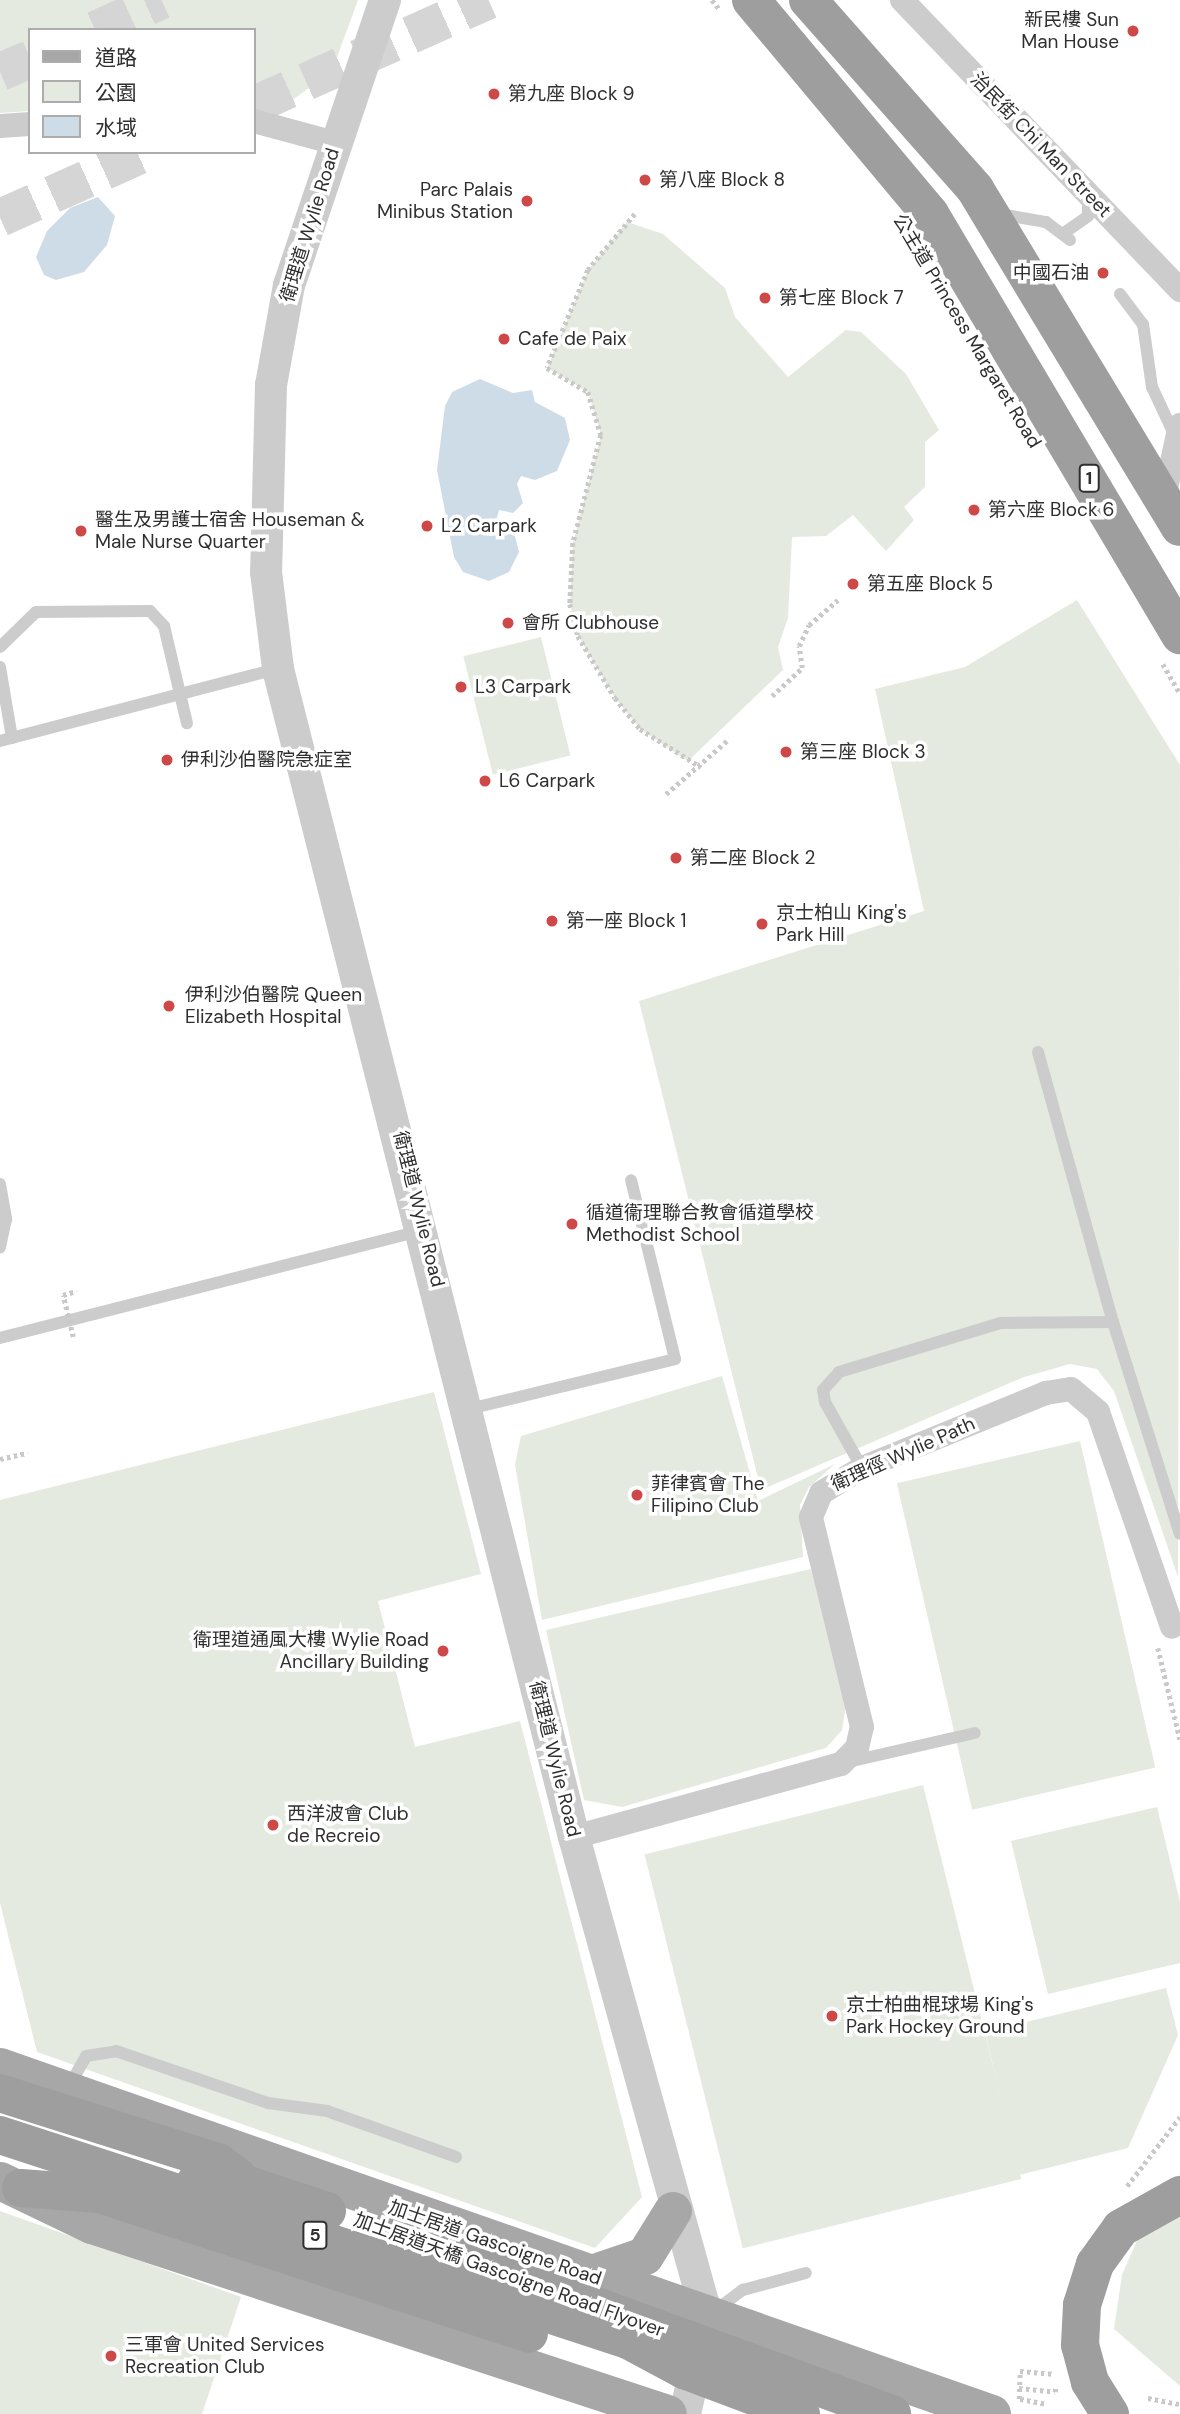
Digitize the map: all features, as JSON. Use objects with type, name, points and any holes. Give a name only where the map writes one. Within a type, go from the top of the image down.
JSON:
[{"type":"highway","points":[[808,0],[919,119],[989,212],[1172,513]]},
{"type":"highway","name":"公主道 Princess Margaret Road","points":[[737,6],[930,214],[1170,646]]},
{"type":"highway","points":[[0,2093],[218,2162],[251,2186]]},
{"type":"highway","name":"加士居道天橋 Gascoigne Road Flyover","points":[[0,2121],[210,2185],[251,2186],[892,2414]]},
{"type":"highway","name":"加士居道天橋 Gascoigne Road Flyover","points":[[0,2135],[616,2336],[684,2370],[801,2414]]},
{"type":"highway","points":[[11,2184],[99,2194],[616,2363],[684,2370]]},
{"type":"highway","points":[[1111,2414],[1090,2382],[1080,2345],[1091,2274],[1121,2228],[1180,2195]]},
{"type":"main road","name":"加士居道 Gascoigne Road","points":[[0,2067],[707,2317],[1012,2404]]},
{"type":"main road","points":[[11,2184],[92,2225],[668,2414]]},
{"type":"main road","points":[[589,2275],[645,2256],[674,2211]]},
{"type":"street","name":"衛理道 Wylie Road","points":[[385,0],[289,285],[271,385],[265,559],[278,669],[425,1230],[574,1837],[674,2211],[707,2317]]},
{"type":"street","name":"治民街 Chi Man Street","points":[[902,0],[1180,290]]},
{"type":"street","points":[[256,122],[335,143]]},
{"type":"street","points":[[0,126],[28,124]]},
{"type":"street","points":[[1172,513],[1178,432]]},
{"type":"street","name":"衛理徑 Wylie Path","points":[[841,1764],[858,1748],[862,1727],[811,1517],[826,1484],[1046,1393],[1082,1395],[1098,1412],[1176,1630]]},
{"type":"street","points":[[574,1837],[841,1764]]},
{"type":"street","points":[[685,2414],[707,2317]]},
{"type":"lane","points":[[989,212],[1046,222],[1067,237],[1088,216],[1087,194]]},
{"type":"lane","points":[[1120,294],[1143,324],[1152,387],[1178,432]]},
{"type":"lane","points":[[0,647],[36,612],[150,611],[163,626],[187,723]]},
{"type":"lane","points":[[0,667],[6,740],[278,669]]},
{"type":"lane","points":[[1038,1052],[1113,1322],[1180,1534]]},
{"type":"lane","points":[[469,1409],[675,1359],[631,1180]]},
{"type":"lane","points":[[0,1184],[6,1219],[0,1247]]},
{"type":"lane","points":[[0,1338],[425,1230]]},
{"type":"lane","points":[[862,1468],[825,1402],[823,1390],[839,1372],[1000,1323],[1113,1322]]},
{"type":"lane","points":[[841,1764],[975,1733]]},
{"type":"lane","points":[[68,2089],[86,2056],[116,2051],[268,2103],[327,2111],[456,2157]]},
{"type":"lane","points":[[707,2317],[743,2290],[806,2273]]},
{"type":"path","points":[[712,0],[737,6]]},
{"type":"path","points":[[635,214],[588,270],[547,368],[588,392],[601,435],[572,542],[570,604],[578,636],[615,698],[640,729],[701,767]]},
{"type":"path","points":[[772,696],[802,668],[799,646],[809,625],[838,600]]},
{"type":"path","points":[[1170,646],[1180,693]]},
{"type":"path","points":[[666,794],[701,767],[729,739]]},
{"type":"path","points":[[73,1337],[63,1295],[76,1292]]},
{"type":"path","points":[[0,1459],[27,1453]]},
{"type":"path","points":[[1165,1674],[1180,1739]]},
{"type":"path","points":[[1121,2194],[1180,2117]]},
{"type":"path","points":[[1044,2404],[1012,2404],[1019,2388],[1020,2371],[1045,2373]]},
{"type":"path","points":[[1019,2388],[1055,2392]]},
{"type":"path","points":[[1148,2398],[1180,2403]]},
{"type":"green space","points":[[0,0],[358,0],[332,71],[291,101],[256,100],[256,28],[28,28],[28,111],[0,113]]},
{"type":"green space","points":[[627,222],[663,234],[725,288],[735,317],[788,377],[846,330],[861,332],[906,374],[939,430],[925,442],[925,487],[904,507],[914,520],[886,551],[853,515],[826,536],[792,537],[788,618],[778,647],[783,670],[688,761],[640,729],[615,698],[578,636],[570,604],[573,543],[601,435],[588,392],[547,368],[588,270]]},
{"type":"green space","points":[[1077,600],[1180,765],[1178,1577],[1114,1391],[1097,1369],[1070,1364],[1024,1377],[761,1490],[639,1001],[924,911],[875,689],[965,667]]},
{"type":"green space","points":[[541,637],[571,755],[493,775],[463,656]]},
{"type":"green space","name":"菲律賓會 The Filipino Club","points":[[722,1376],[758,1501],[835,1464],[809,1487],[800,1505],[803,1557],[542,1620],[515,1465],[521,1436]]},
{"type":"green space","name":"西洋波會 Club de Recreio","points":[[434,1392],[481,1574],[378,1601],[415,1747],[520,1721],[642,2197],[595,2248],[37,2052],[0,1903],[0,1500]]},
{"type":"green space","points":[[1080,1441],[1155,1767],[972,1810],[897,1483]]},
{"type":"green space","points":[[811,1569],[847,1698],[842,1730],[826,1748],[622,1807],[584,1800],[546,1630]]},
{"type":"green space","name":"京士柏曲棍球場 King's Park Hockey Ground","points":[[923,1785],[1021,2179],[743,2248],[645,1854]]},
{"type":"green space","points":[[1157,1807],[1180,1902],[1180,1963],[1048,1994],[1011,1841]]},
{"type":"green space","points":[[1166,1988],[1178,2035],[1128,2148],[1019,2175],[985,2032]]},
{"type":"green space","name":"三軍會 United Services Recreation Club","points":[[0,2211],[241,2297],[202,2414],[0,2414]]},
{"type":"green space","points":[[1180,2211],[1180,2386],[1114,2329],[1122,2275],[1138,2238]]},
{"type":"water","points":[[98,197],[115,216],[107,245],[84,272],[56,280],[44,275],[36,257],[47,231],[70,208]]},
{"type":"water","points":[[480,379],[513,393],[532,390],[535,402],[565,418],[570,440],[557,471],[535,480],[521,476],[517,484],[523,503],[513,513],[499,510],[497,518],[513,529],[519,552],[509,572],[489,581],[463,572],[454,557],[437,470],[445,406],[452,392]]},
{"type":"tunnel","points":[[99,28],[162,0]]},
{"type":"tunnel","points":[[256,104],[489,0]]},
{"type":"tunnel","points":[[0,72],[28,60]]},
{"type":"tunnel","points":[[0,218],[143,154]]},
{"type":"place","name":"新民樓 Sun Man House","points":[[1133,31]]},
{"type":"place","name":"第九座 Block 9","points":[[494,94]]},
{"type":"place","name":"第八座 Block 8","points":[[645,180]]},
{"type":"place","name":"Parc Palais Minibus Station","points":[[527,201]]},
{"type":"place","name":"中國石油","points":[[1103,273]]},
{"type":"place","name":"第七座 Block 7","points":[[765,298]]},
{"type":"place","name":"Cafe de Paix","points":[[504,339]]},
{"type":"place","name":"第六座 Block 6","points":[[974,510]]},
{"type":"place","name":"L2 Carpark","points":[[427,526]]},
{"type":"place","name":"醫生及男護士宿舍 Houseman & Male Nurse Quarter","points":[[81,531]]},
{"type":"place","name":"第五座 Block 5","points":[[853,584]]},
{"type":"place","name":"會所 Clubhouse","points":[[508,623]]},
{"type":"place","name":"L3 Carpark","points":[[461,687]]},
{"type":"place","name":"第三座 Block 3","points":[[786,752]]},
{"type":"place","name":"伊利沙伯醫院急症室","points":[[167,760]]},
{"type":"place","name":"L6 Carpark","points":[[485,781]]},
{"type":"place","name":"第二座 Block 2","points":[[676,858]]},
{"type":"place","name":"第一座 Block 1","points":[[552,921]]},
{"type":"place","name":"京士柏山 King's Park Hill","points":[[762,924]]},
{"type":"place","name":"伊利沙伯醫院 Queen Elizabeth Hospital","points":[[169,1006]]},
{"type":"place","name":"循道衞理聯合教會循道學校 Methodist School","points":[[572,1224]]},
{"type":"place","name":"菲律賓會 The Filipino Club","points":[[637,1495]]},
{"type":"place","name":"衛理道通風大樓 Wylie Road Ancillary Building","points":[[443,1651]]},
{"type":"place","name":"西洋波會 Club de Recreio","points":[[273,1825]]},
{"type":"place","name":"京士柏曲棍球場 King's Park Hockey Ground","points":[[832,2016]]},
{"type":"place","name":"三軍會 United Services Recreation Club","points":[[111,2356]]}]
